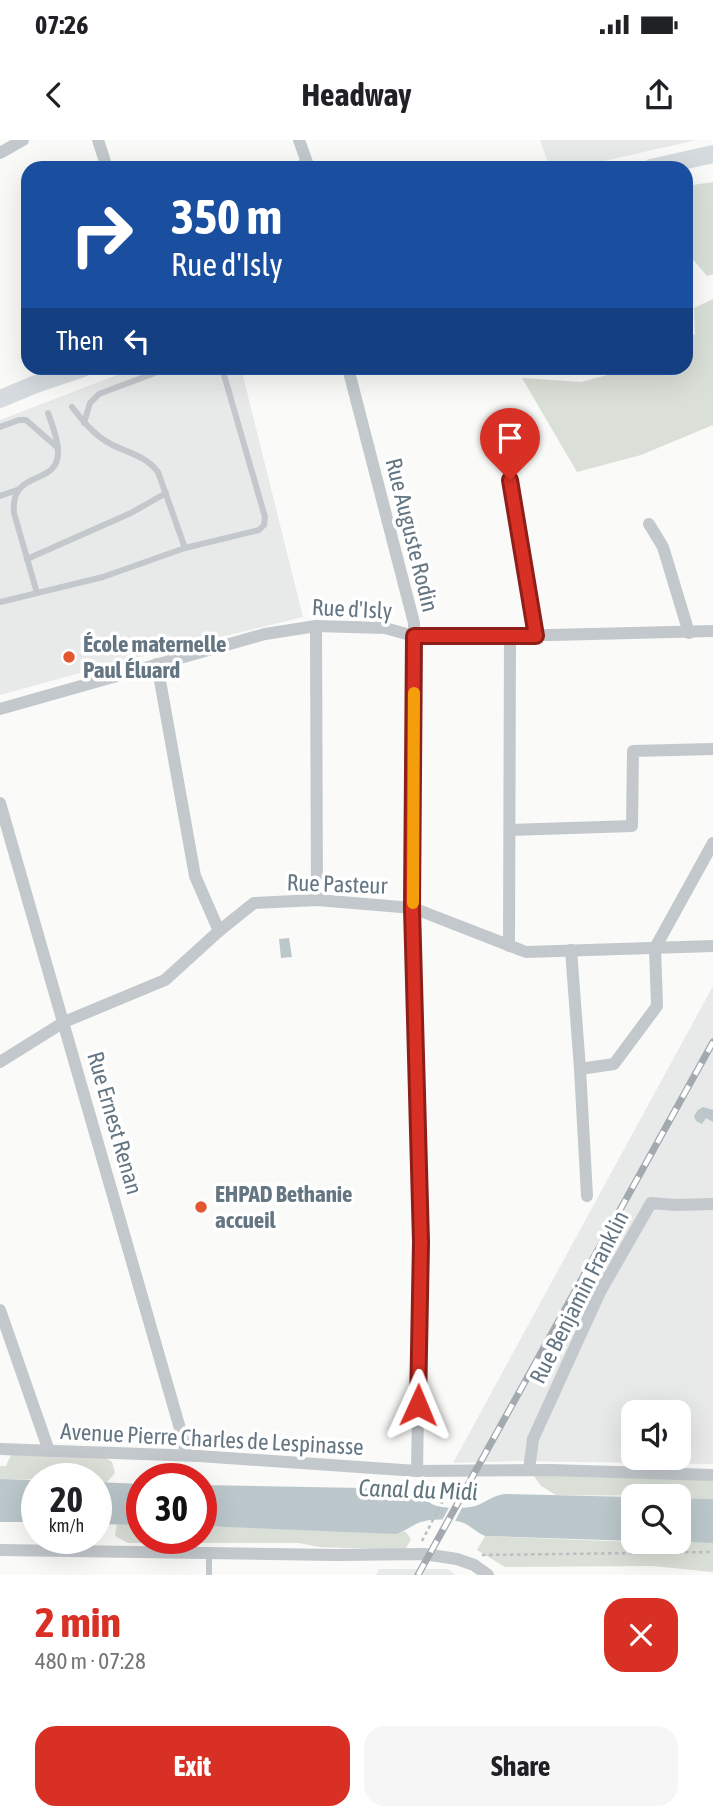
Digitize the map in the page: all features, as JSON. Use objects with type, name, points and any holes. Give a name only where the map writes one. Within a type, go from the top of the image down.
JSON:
[{"type":"main road","points":[[682,161],[713,154]]},
{"type":"main road","points":[[0,399],[62,375]]},
{"type":"street","points":[[0,153],[23,140]]},
{"type":"street","points":[[98,140],[105,161]]},
{"type":"street","points":[[299,140],[307,161]]},
{"type":"street","name":"Rue Auguste Rodin","points":[[350,375],[414,623],[412,908],[421,1242],[417,1471]]},
{"type":"street","points":[[510,480],[536,636]]},
{"type":"street","points":[[649,524],[663,547],[690,633]]},
{"type":"street","points":[[316,626],[317,900]]},
{"type":"street","name":"Rue d'Isly","points":[[0,709],[265,634],[316,626],[385,628],[414,636],[713,631]]},
{"type":"street","points":[[509,946],[510,636]]},
{"type":"street","points":[[157,664],[195,876],[219,932]]},
{"type":"street","points":[[510,830],[632,826],[633,751],[713,749]]},
{"type":"street","name":"Rue Ernest Renan","points":[[0,803],[185,1447],[184,1455]]},
{"type":"street","points":[[580,1069],[614,1064],[657,1006],[655,948],[713,843]]},
{"type":"street","name":"Rue Pasteur","points":[[0,1062],[64,1022],[165,980],[254,903],[317,900],[412,908],[526,952],[713,946]]},
{"type":"street","points":[[571,950],[587,1196]]},
{"type":"street","name":"Rue Benjamin Franklin","points":[[529,1470],[533,1439],[600,1292],[651,1203],[713,1203]]},
{"type":"street","points":[[0,1310],[49,1451]]},
{"type":"street","name":"Avenue Pierre Charles de Lespinasse","points":[[0,1449],[184,1455],[460,1474],[529,1470],[713,1475]]},
{"type":"street","points":[[0,1550],[126,1552]]},
{"type":"street","points":[[217,1553],[424,1554],[457,1559],[488,1575]]},
{"type":"lane","points":[[84,423],[90,403],[99,394],[149,375]]},
{"type":"lane","points":[[0,601],[103,577],[185,548],[259,530],[264,525],[265,517],[224,375]]},
{"type":"lane","points":[[72,407],[84,423],[107,442],[150,461],[158,471],[185,548]]},
{"type":"lane","points":[[0,496],[46,474],[53,466],[58,448],[48,413]]},
{"type":"lane","points":[[0,427],[26,420],[58,448]]},
{"type":"lane","points":[[17,490],[13,499],[14,513],[37,593]]},
{"type":"lane","points":[[27,559],[114,521],[166,494]]},
{"type":"lane","points":[[208,1575],[209,1554]]},
{"type":"path","points":[[420,1544],[460,1474]]},
{"type":"path","points":[[457,1559],[527,1553],[713,1552]]},
{"type":"shaded area","points":[[540,140],[697,140],[604,161],[548,161]]},
{"type":"shaded area","points":[[713,182],[713,274],[707,276],[693,259],[693,185]]},
{"type":"shaded area","points":[[713,299],[713,425],[641,455],[577,472],[522,378],[581,382],[608,375],[693,375],[694,308]]},
{"type":"shaded area","points":[[117,375],[243,375],[303,617],[131,659],[0,695],[0,420]]},
{"type":"shaded area","points":[[289,938],[292,957],[281,958],[279,939]]},
{"type":"shaded area","points":[[713,986],[713,1464],[691,1464],[691,1400],[621,1400],[621,1463],[453,1463]]},
{"type":"shaded area","points":[[703,1107],[713,1110],[713,1122],[706,1118],[702,1124],[696,1121],[694,1116]]},
{"type":"shaded area","points":[[11,1455],[104,1457],[112,1462],[115,1473],[112,1476],[112,1463],[21,1463],[21,1479],[0,1479],[0,1466],[6,1466]]},
{"type":"shaded area","points":[[552,1474],[713,1480],[713,1499],[691,1498],[691,1484],[621,1484],[621,1496],[556,1495],[541,1486],[534,1476]]},
{"type":"shaded area","points":[[0,1479],[21,1480],[21,1522],[0,1522]]},
{"type":"shaded area","points":[[112,1483],[126,1483],[126,1525],[112,1524]]},
{"type":"shaded area","points":[[217,1485],[415,1489],[432,1504],[455,1508],[478,1505],[504,1494],[621,1497],[621,1541],[485,1536],[466,1524],[444,1520],[421,1522],[396,1534],[217,1527]]},
{"type":"shaded area","points":[[691,1498],[713,1499],[713,1543],[691,1542]]},
{"type":"shaded area","points":[[117,1524],[126,1524],[126,1542],[115,1536]]},
{"type":"shaded area","points":[[217,1527],[398,1533],[405,1531],[411,1539],[405,1550],[319,1547],[299,1543],[217,1543]]},
{"type":"shaded area","points":[[485,1536],[621,1541],[621,1554],[691,1554],[691,1543],[713,1543],[713,1572],[652,1566],[505,1567],[477,1550]]},
{"type":"shaded area","points":[[379,1569],[448,1569],[455,1575],[376,1575]]},
{"type":"pier","points":[[451,1504],[464,1504],[453,1525],[440,1524]]},
{"type":"railway","points":[[418,1575],[713,1042]]},
{"type":"slow traffic","points":[[413,903],[414,693]]},
{"type":"place","name":"École maternelle Paul Éluard","points":[[69,657]]},
{"type":"place","name":"EHPAD Bethanie accueil","points":[[201,1207]]},
{"type":"route","points":[[418,1405],[421,1242],[412,908],[414,636],[536,636],[510,480]]},
{"type":"water label","name":"Canal du Midi","points":[[418,1490]]}]
